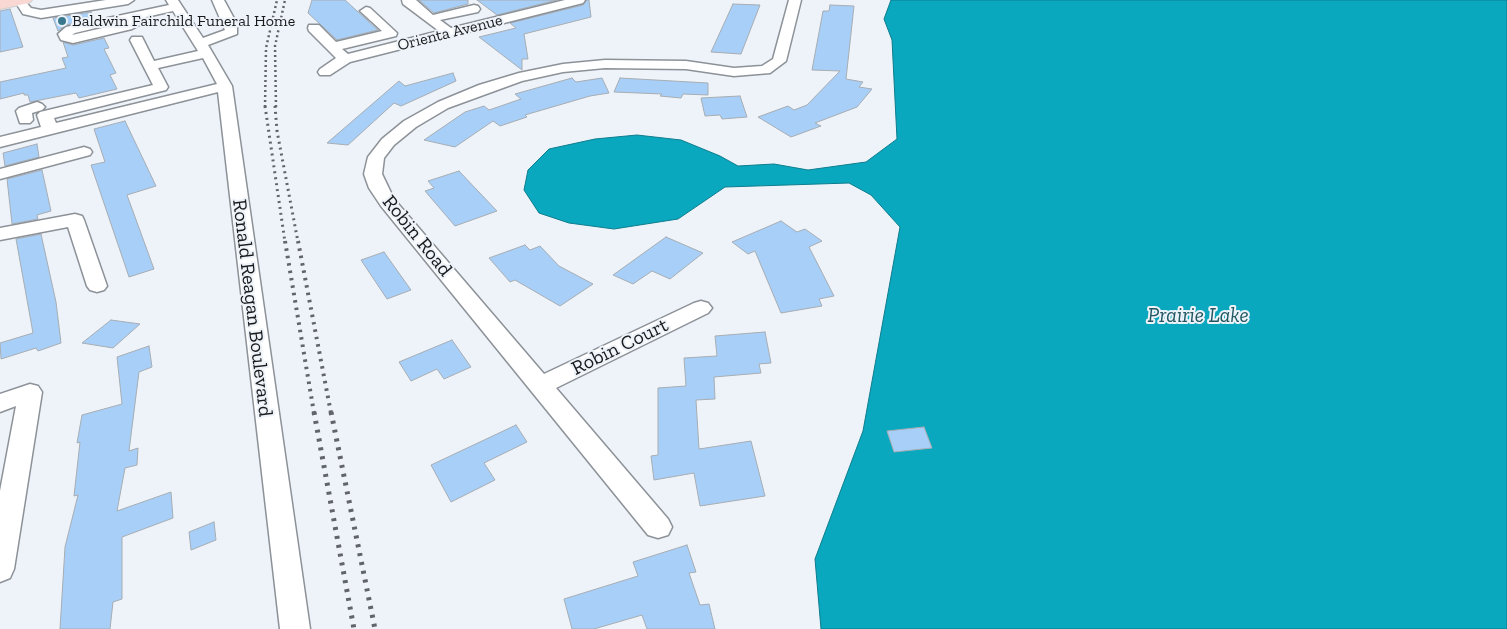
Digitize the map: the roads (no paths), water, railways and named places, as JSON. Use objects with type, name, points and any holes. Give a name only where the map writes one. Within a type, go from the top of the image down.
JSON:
[{"type":"main road","points":[[0,4],[22,3]]},
{"type":"street","points":[[22,3],[67,0]]},
{"type":"street","points":[[150,66],[203,48],[232,31],[231,24],[218,0]]},
{"type":"street","points":[[410,0],[407,1],[449,33]]},
{"type":"street","name":"Orienta Avenue","points":[[325,72],[333,64],[345,59],[449,33],[553,3],[579,0]]},
{"type":"street","name":"Robin Road","points":[[658,528],[388,202],[378,188],[373,174],[376,157],[388,142],[402,130],[443,105],[484,88],[519,77],[563,68],[605,64],[686,65],[734,72],[764,70],[779,61],[795,0]]},
{"type":"street","points":[[22,3],[33,14],[40,14],[92,4],[127,1],[138,15],[139,20],[128,26],[73,38],[64,34],[71,30],[138,15],[174,4]]},
{"type":"street","name":"Ronald Reagan Boulevard","points":[[174,4],[203,48],[224,86],[295,629]]},
{"type":"street","points":[[430,19],[474,9]]},
{"type":"street","points":[[366,11],[404,44]]},
{"type":"street","points":[[314,28],[345,59]]},
{"type":"street","points":[[333,47],[391,33]]},
{"type":"street","points":[[0,142],[45,114],[60,102],[65,110],[161,87],[137,40]]},
{"type":"street","points":[[0,127],[45,114],[224,86]]},
{"type":"street","points":[[0,174],[84,152]]},
{"type":"street","points":[[0,234],[75,220],[97,286]]},
{"type":"street","name":"Robin Court","points":[[539,386],[701,308]]},
{"type":"street","points":[[0,403],[30,392],[0,570]]},
{"type":"water","name":"Prairie Lake","points":[[891,0],[1507,0],[1507,629],[821,629],[815,559],[863,431],[900,227],[871,195],[849,183],[725,187],[678,219],[614,229],[569,223],[539,213],[524,190],[528,170],[549,149],[595,139],[637,135],[681,140],[720,156],[738,166],[774,164],[808,170],[866,162],[897,139],[892,40],[884,19]]},
{"type":"railway","points":[[265,106],[266,48],[277,0]]},
{"type":"railway","points":[[276,107],[275,46],[285,0]]},
{"type":"railway","points":[[265,106],[285,242]]},
{"type":"railway","points":[[275,106],[277,131],[298,242]]},
{"type":"railway","points":[[285,241],[314,413]]},
{"type":"railway","points":[[298,241],[331,413]]},
{"type":"railway","points":[[314,412],[354,629]]},
{"type":"railway","points":[[331,412],[375,629]]},
{"type":"place","name":"Baldwin Fairchild Funeral Home","points":[[62,21]]}]
